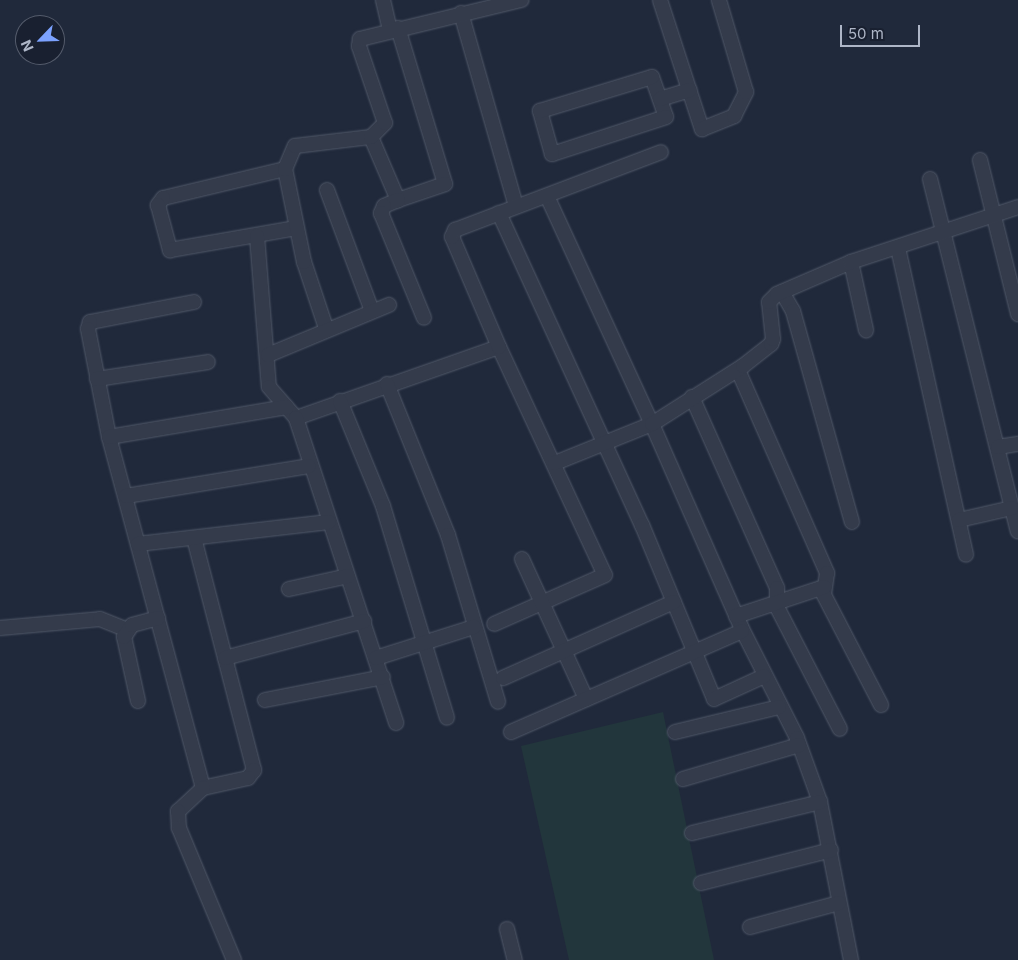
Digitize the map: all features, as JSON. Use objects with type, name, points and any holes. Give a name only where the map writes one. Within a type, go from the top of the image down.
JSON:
[{"type":"street","points":[[383,0],[445,184],[384,206],[381,213],[424,318]]},
{"type":"street","points":[[326,328],[296,228],[285,169],[295,146],[371,137],[385,123],[359,46],[360,39],[394,29],[521,0]]},
{"type":"street","points":[[660,0],[702,129],[734,116],[746,92],[719,0]]},
{"type":"street","points":[[461,13],[516,206]]},
{"type":"street","points":[[652,77],[660,100],[666,117],[552,154],[540,111],[652,77]]},
{"type":"street","points":[[660,100],[690,90]]},
{"type":"street","points":[[371,137],[398,200]]},
{"type":"street","points":[[494,624],[605,575],[555,463],[499,347],[452,237],[455,230],[661,152]]},
{"type":"street","points":[[980,160],[996,214],[1018,314]]},
{"type":"street","points":[[285,169],[160,200],[170,250],[296,228]]},
{"type":"street","points":[[930,179],[1018,531]]},
{"type":"street","points":[[327,190],[372,311]]},
{"type":"street","points":[[547,196],[652,424],[742,631],[799,745],[820,802],[831,850],[850,960]]},
{"type":"street","points":[[555,463],[652,424],[692,397],[738,370],[771,344],[773,339],[769,302],[782,292],[851,262],[943,234],[1018,207]]},
{"type":"street","points":[[499,213],[674,602],[714,699],[764,676]]},
{"type":"street","points":[[256,236],[268,355],[269,387],[296,418],[309,466],[364,621],[396,723]]},
{"type":"street","points":[[898,248],[966,555]]},
{"type":"street","points":[[851,262],[866,330]]},
{"type":"street","points":[[782,292],[793,311],[852,522]]},
{"type":"street","points":[[194,302],[90,322],[88,329],[109,437],[203,788]]},
{"type":"street","points":[[268,355],[326,328],[389,305]]},
{"type":"street","points":[[296,418],[387,384],[499,347]]},
{"type":"street","points":[[97,379],[208,362]]},
{"type":"street","points":[[738,370],[827,573],[824,595],[881,705]]},
{"type":"street","points":[[387,384],[448,536],[474,628],[498,702]]},
{"type":"street","points":[[692,397],[777,588],[777,607],[840,729]]},
{"type":"street","points":[[340,401],[383,506],[426,643],[447,718]]},
{"type":"street","points":[[109,437],[286,407]]},
{"type":"street","points":[[998,447],[1018,444]]},
{"type":"street","points":[[126,496],[309,466]]},
{"type":"street","points":[[959,520],[1012,508]]},
{"type":"street","points":[[138,544],[329,522]]},
{"type":"street","points":[[194,538],[254,770],[248,778],[203,788],[178,811],[179,828],[234,960]]},
{"type":"street","points":[[522,559],[586,699]]},
{"type":"street","points":[[289,589],[348,576]]},
{"type":"street","points":[[736,616],[777,600],[824,587]]},
{"type":"street","points":[[503,678],[674,602]]},
{"type":"street","points":[[0,628],[100,619],[127,630],[158,618]]},
{"type":"street","points":[[226,658],[364,621]]},
{"type":"street","points":[[376,658],[474,628]]},
{"type":"street","points":[[127,630],[124,637],[138,701]]},
{"type":"street","points":[[511,732],[742,631]]},
{"type":"street","points":[[265,700],[383,678]]},
{"type":"street","points":[[675,732],[779,707]]},
{"type":"street","points":[[683,779],[799,745]]},
{"type":"street","points":[[692,833],[820,802]]},
{"type":"street","points":[[701,883],[831,850]]},
{"type":"street","points":[[750,927],[839,903]]},
{"type":"street","points":[[507,929],[515,960]]},
{"type":"shaded area","points":[[663,712],[714,960],[569,960],[521,746]]}]
